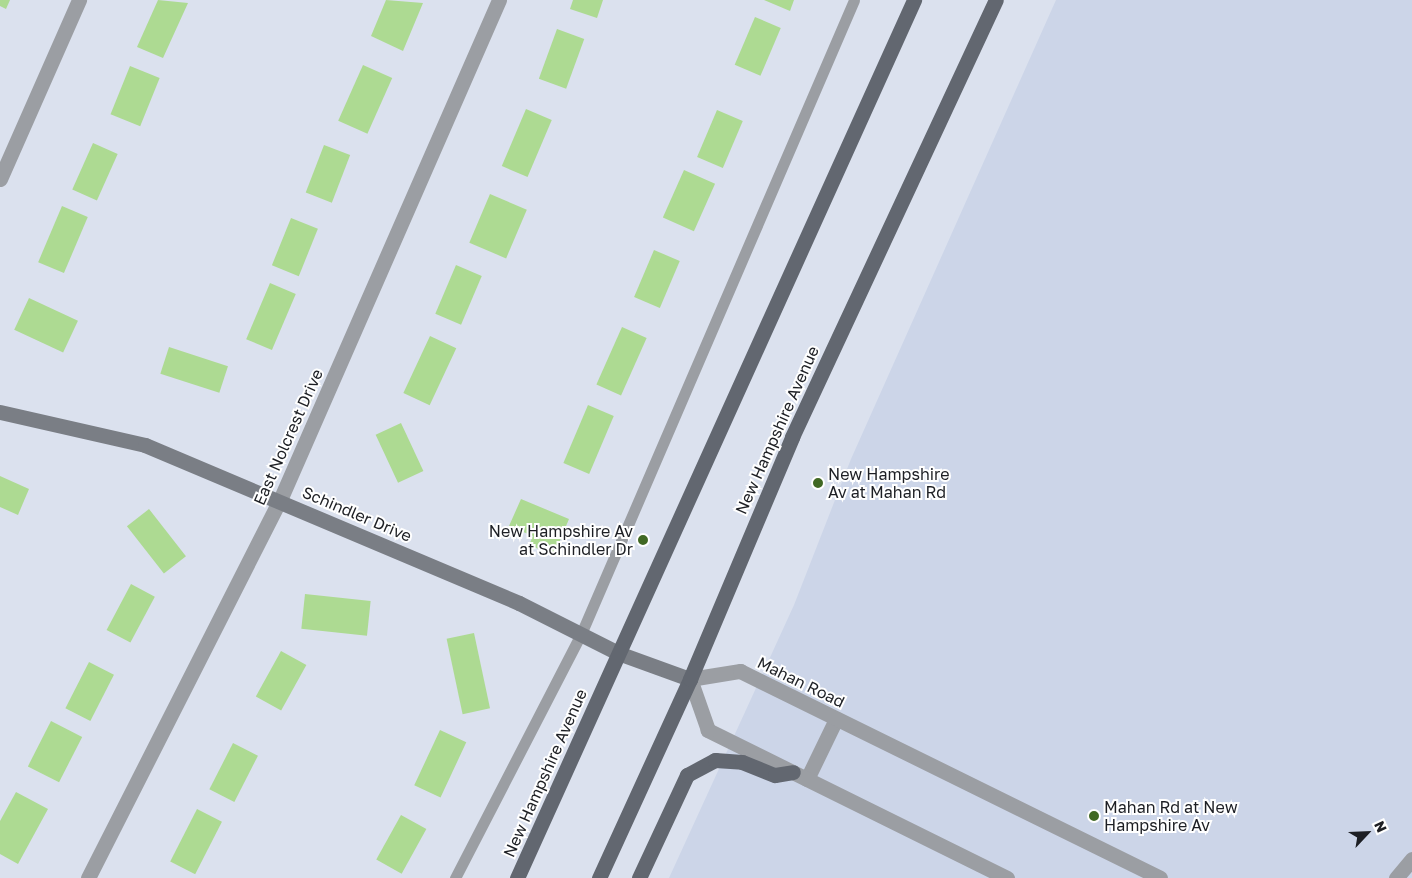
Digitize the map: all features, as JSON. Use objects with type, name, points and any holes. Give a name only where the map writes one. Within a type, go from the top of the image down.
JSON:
[{"type":"main road","name":"New Hampshire Avenue","points":[[517,878],[914,0]]},
{"type":"main road","name":"New Hampshire Avenue","points":[[599,878],[690,679],[796,428],[996,0]]},
{"type":"main road","points":[[639,878],[687,775],[715,760],[742,762],[775,775],[793,772]]},
{"type":"street","points":[[0,179],[79,0]]},
{"type":"street","name":"East Nolcrest Drive","points":[[88,878],[280,500],[499,0]]},
{"type":"street","name":"Schindler Drive","points":[[0,412],[145,445],[280,500],[519,603],[618,653],[690,679]]},
{"type":"street","name":"Mahan Road","points":[[690,679],[740,671],[1160,878]]},
{"type":"street","points":[[690,679],[708,730],[1007,878]]},
{"type":"street","points":[[807,779],[836,719]]},
{"type":"street","points":[[1396,878],[1412,859]]},
{"type":"lane","points":[[455,878],[581,634],[854,0]]},
{"type":"shaded area","points":[[1056,0],[1412,0],[1412,878],[669,878],[794,605],[851,459]]},
{"type":"building","points":[[0,0],[10,0],[6,9],[0,6]]},
{"type":"building","points":[[158,0],[188,3],[163,58],[137,47]]},
{"type":"building","points":[[386,0],[423,3],[403,51],[371,36]]},
{"type":"building","points":[[573,0],[603,0],[597,18],[570,9]]},
{"type":"building","points":[[764,0],[794,0],[790,11]]},
{"type":"building","points":[[755,17],[781,28],[760,76],[735,65]]},
{"type":"building","points":[[557,29],[584,39],[566,89],[539,79]]},
{"type":"building","points":[[363,65],[392,78],[367,134],[338,121]]},
{"type":"building","points":[[130,66],[160,78],[140,126],[111,114]]},
{"type":"building","points":[[526,109],[552,120],[528,177],[502,166]]},
{"type":"building","points":[[717,110],[743,121],[723,168],[697,157]]},
{"type":"building","points":[[93,143],[118,154],[97,201],[72,190]]},
{"type":"building","points":[[324,145],[350,155],[332,203],[306,193]]},
{"type":"building","points":[[684,170],[715,184],[694,231],[663,218]]},
{"type":"building","points":[[490,194],[527,210],[506,258],[469,243]]},
{"type":"building","points":[[62,206],[88,217],[64,273],[38,262]]},
{"type":"building","points":[[291,218],[318,229],[299,276],[272,265]]},
{"type":"building","points":[[654,250],[680,261],[660,308],[634,297]]},
{"type":"building","points":[[456,265],[482,276],[461,325],[435,314]]},
{"type":"building","points":[[270,283],[296,294],[272,350],[246,339]]},
{"type":"building","points":[[29,298],[78,321],[63,353],[14,330]]},
{"type":"building","points":[[622,327],[647,338],[621,396],[596,385]]},
{"type":"building","points":[[430,336],[456,348],[430,405],[403,393]]},
{"type":"building","points":[[169,347],[228,366],[219,393],[160,374]]},
{"type":"building","points":[[588,405],[614,416],[589,474],[563,463]]},
{"type":"building","points":[[401,423],[423,471],[398,483],[376,435]]},
{"type":"building","points":[[0,476],[29,489],[18,515],[0,507]]},
{"type":"building","points":[[521,499],[569,519],[554,555],[529,545],[533,536],[509,526]]},
{"type":"building","points":[[149,509],[186,556],[164,574],[127,526]]},
{"type":"building","points":[[131,584],[155,597],[130,643],[107,630]]},
{"type":"building","points":[[305,594],[371,601],[367,636],[301,629]]},
{"type":"building","points":[[474,633],[490,708],[463,714],[447,639]]},
{"type":"building","points":[[281,651],[306,665],[281,711],[256,696]]},
{"type":"building","points":[[89,662],[114,675],[90,721],[65,708]]},
{"type":"building","points":[[51,721],[82,737],[59,782],[28,766]]},
{"type":"building","points":[[440,730],[466,742],[441,798],[414,785]]},
{"type":"building","points":[[233,743],[258,756],[234,802],[209,789]]},
{"type":"building","points":[[16,792],[48,809],[18,864],[0,854],[0,821]]},
{"type":"building","points":[[197,809],[222,822],[195,874],[170,862]]},
{"type":"building","points":[[401,815],[426,829],[402,874],[376,860]]},
{"type":"place","name":"New Hampshire Av at Mahan Rd","points":[[818,483]]},
{"type":"place","name":"New Hampshire Av at Schindler Dr","points":[[643,540]]},
{"type":"place","name":"Mahan Rd at New Hampshire Av","points":[[1094,816]]}]
